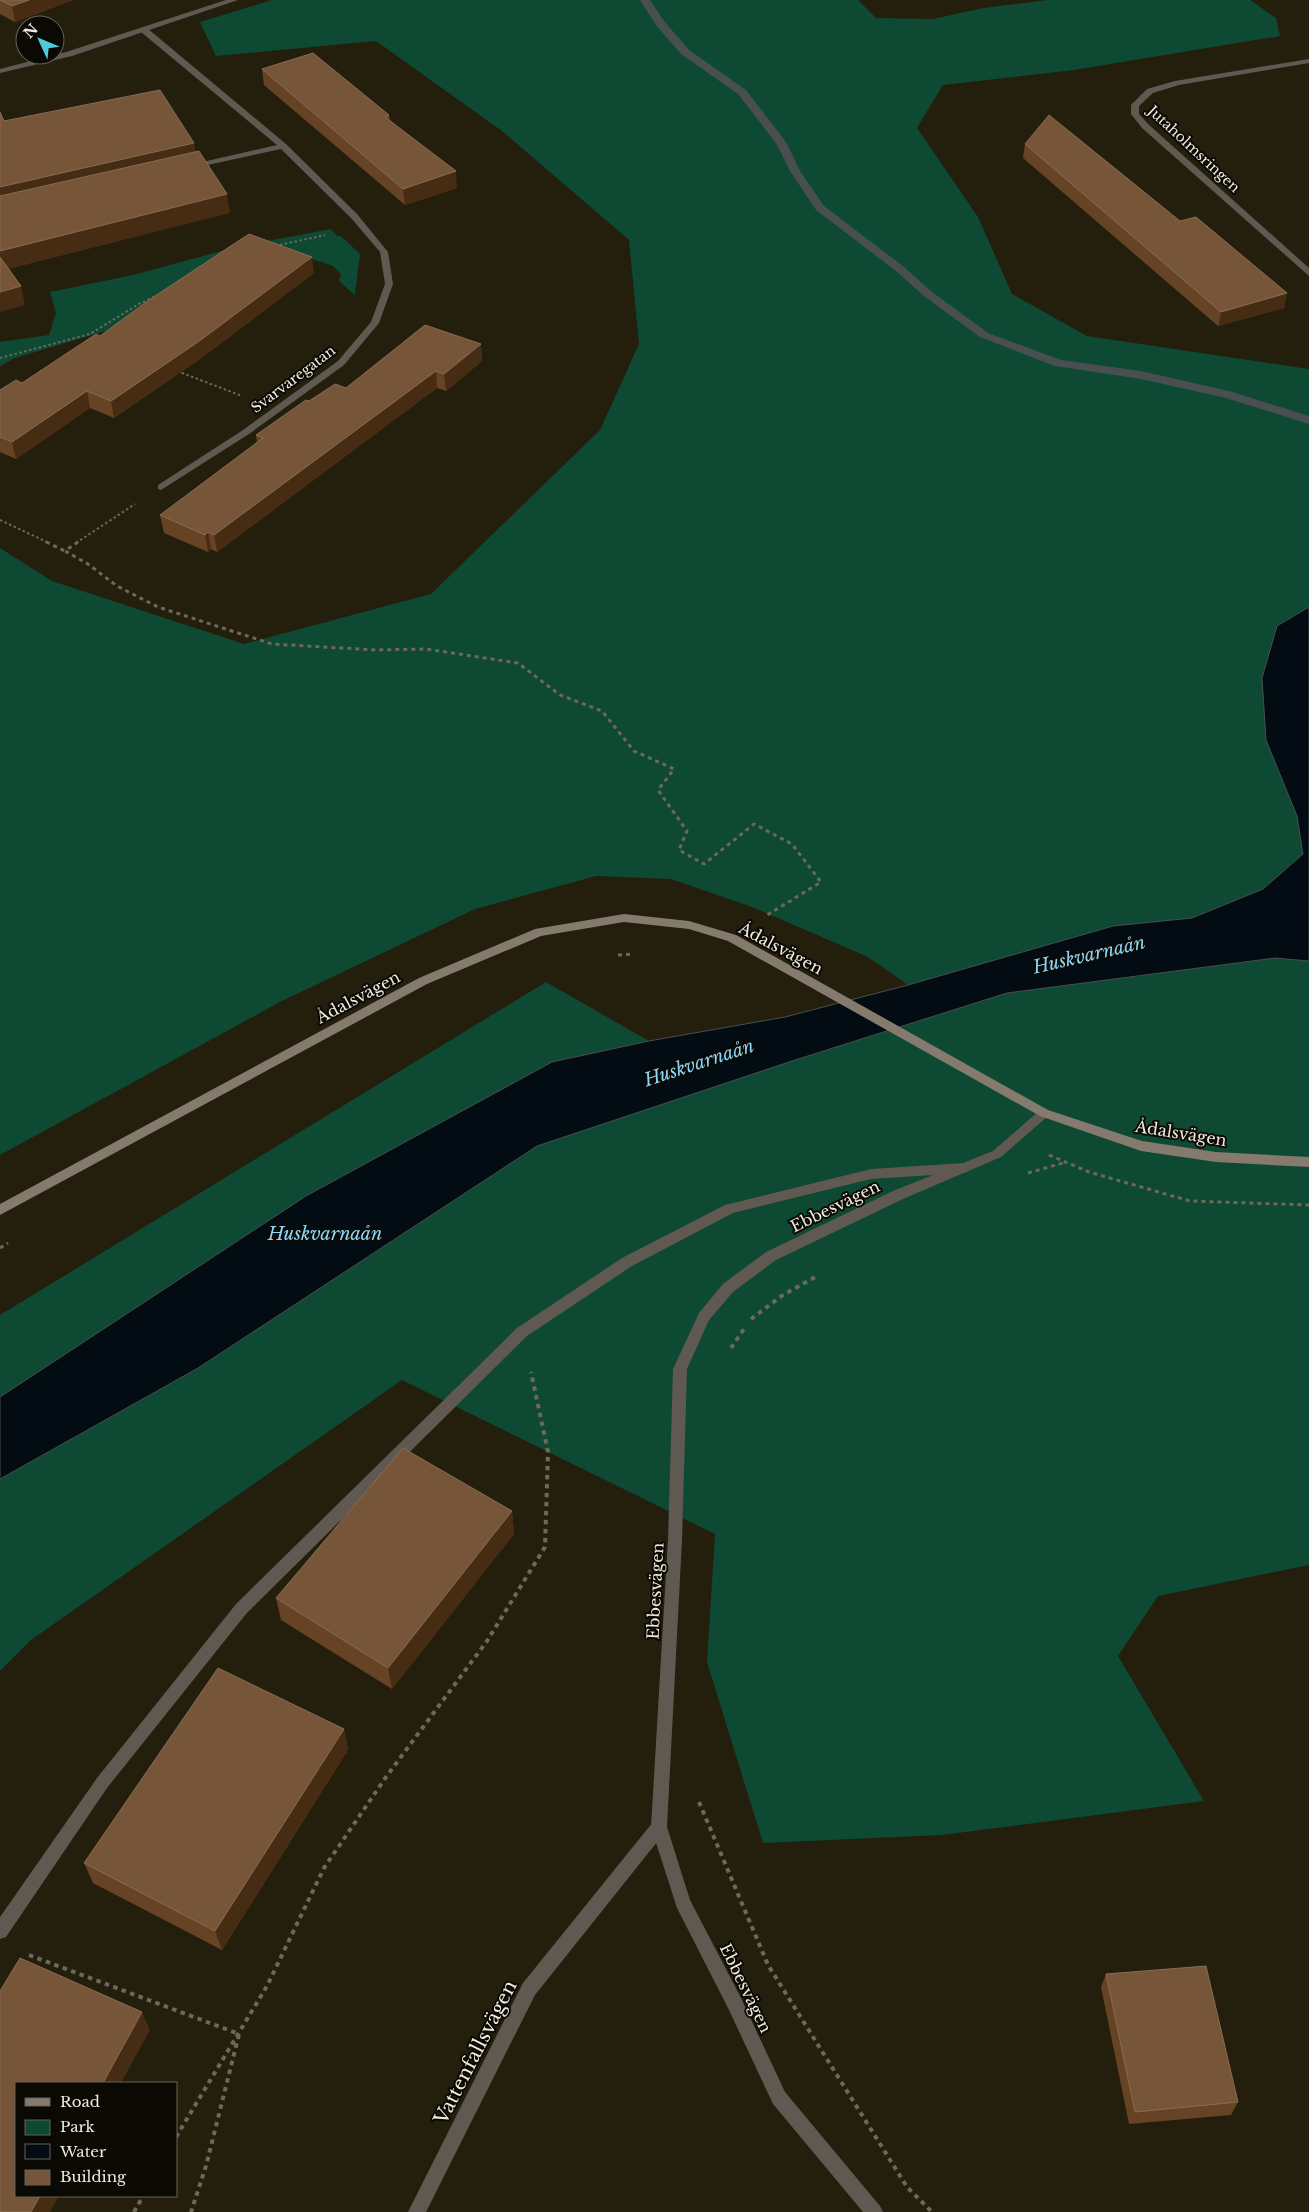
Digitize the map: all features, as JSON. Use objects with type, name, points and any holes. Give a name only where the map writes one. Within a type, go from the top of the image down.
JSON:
[{"type":"main road","name":"Ådalsvägen","points":[[0,1210],[423,981],[539,932],[624,918],[689,926],[732,938],[1044,1113],[1141,1146],[1216,1158],[1309,1162]]},
{"type":"street","points":[[0,71],[69,54],[234,0]]},
{"type":"street","name":"Svarvaregatan","points":[[144,30],[283,146],[364,228],[384,252],[389,284],[374,323],[341,363],[277,409],[161,487]]},
{"type":"street","name":"Jutaholmsringen","points":[[1309,60],[1178,83],[1150,91],[1134,105],[1135,114],[1145,126],[1309,273]]},
{"type":"street","points":[[179,170],[283,146]]},
{"type":"street","name":"Ebbesvägen","points":[[874,2212],[779,2098],[734,2002],[683,1902],[659,1827],[675,1540],[680,1369],[704,1317],[728,1288],[772,1256],[898,1195],[997,1154],[1044,1113]]},
{"type":"street","points":[[0,1931],[102,1783],[241,1609],[522,1332],[627,1262],[730,1209],[871,1174],[967,1168]]},
{"type":"street","name":"Vattenfallsvägen","points":[[417,2212],[529,1989],[659,1827]]},
{"type":"path","points":[[274,246],[364,228]]},
{"type":"path","points":[[0,358],[91,335],[139,304],[164,293]]},
{"type":"path","points":[[176,370],[277,409]]},
{"type":"path","points":[[65,552],[161,487]]},
{"type":"path","points":[[0,520],[88,564],[117,586],[158,607],[272,644],[376,650],[426,649],[518,663],[560,695],[602,711],[634,751],[674,769],[658,790],[687,831],[679,850],[704,864],[754,824],[792,844],[821,882],[732,938]]},
{"type":"path","points":[[612,955],[641,954]]},
{"type":"path","points":[[1023,1175],[1064,1162]]},
{"type":"path","points":[[0,1248],[15,1240]]},
{"type":"path","points":[[730,1350],[749,1321],[783,1295],[824,1271]]},
{"type":"path","points":[[178,2135],[267,1986],[324,1868],[386,1777],[487,1641],[545,1547],[548,1452],[522,1332]]},
{"type":"path","points":[[698,1801],[768,1965],[907,2187],[932,2212]]},
{"type":"path","points":[[28,1955],[239,2034]]},
{"type":"path","points":[[191,2212],[206,2166],[239,2034]]},
{"type":"path","points":[[134,2212],[142,2197]]},
{"type":"green space","points":[[272,0],[858,0],[876,18],[933,19],[983,8],[1047,0],[1250,0],[1276,18],[1280,36],[1074,70],[943,85],[917,128],[978,217],[1012,294],[1087,336],[1309,369],[1309,607],[1277,626],[1266,740],[1297,816],[1303,854],[1263,889],[1192,918],[1113,926],[908,985],[868,957],[752,907],[671,879],[596,876],[475,909],[282,1001],[0,1155],[0,548],[52,581],[244,644],[431,594],[600,430],[639,344],[629,240],[502,131],[376,41],[216,56],[200,22]]},
{"type":"green space","points":[[331,229],[360,254],[355,295],[339,281],[341,274],[333,266],[294,253],[119,327],[15,358],[0,366],[0,342],[49,335],[56,313],[50,292],[133,275],[240,246]]},
{"type":"green space","points":[[1275,958],[1309,961],[1309,1565],[1158,1596],[1118,1656],[1204,1801],[942,1835],[763,1843],[707,1662],[715,1534],[402,1380],[31,1640],[0,1671],[0,1479],[198,1368],[537,1146],[795,1060],[1007,993]]},
{"type":"green space","points":[[546,982],[649,1041],[552,1062],[306,1196],[0,1397],[0,1315]]},
{"type":"water","name":"Huskvarnaån","points":[[1309,607],[1309,961],[1275,958],[1007,993],[795,1060],[537,1146],[198,1368],[0,1479],[0,1397],[306,1196],[552,1062],[649,1041],[785,1017],[908,985],[1113,926],[1192,918],[1263,889],[1303,854],[1297,816],[1266,740],[1262,678],[1277,626]]},
{"type":"building","points":[[0,0],[29,0],[12,6]]},
{"type":"building","points":[[313,53],[389,115],[385,117],[456,171],[403,189],[262,69]]},
{"type":"building","points":[[160,90],[194,143],[0,187],[0,112],[4,121]]},
{"type":"building","points":[[1049,115],[1180,221],[1196,217],[1287,293],[1221,312],[1025,144]]},
{"type":"building","points":[[199,151],[227,194],[0,251],[0,196]]},
{"type":"building","points":[[249,234],[312,257],[198,342],[111,401],[87,391],[12,442],[0,437],[0,390],[16,380],[22,383],[96,334],[100,336],[149,300]]},
{"type":"building","points":[[0,257],[21,286],[0,292]]},
{"type":"building","points":[[425,325],[481,344],[444,374],[436,371],[214,535],[208,532],[205,535],[160,515],[263,438],[256,435],[306,400],[309,401],[335,384],[346,388]]},
{"type":"building","points":[[403,1448],[512,1511],[388,1668],[276,1598]]},
{"type":"building","points":[[218,1668],[344,1729],[215,1931],[84,1863]]},
{"type":"building","points":[[20,1958],[142,2012],[104,2082],[15,2082],[15,2197],[39,2197],[31,2212],[0,2212],[0,1991]]},
{"type":"building","points":[[1206,1966],[1238,2102],[1135,2112],[1106,1974]]},
{"type":"waterway","points":[[645,0],[660,23],[685,52],[742,92],[781,142],[795,171],[820,208],[900,269],[928,294],[984,335],[1059,363],[1141,375],[1229,395],[1309,420]]}]
